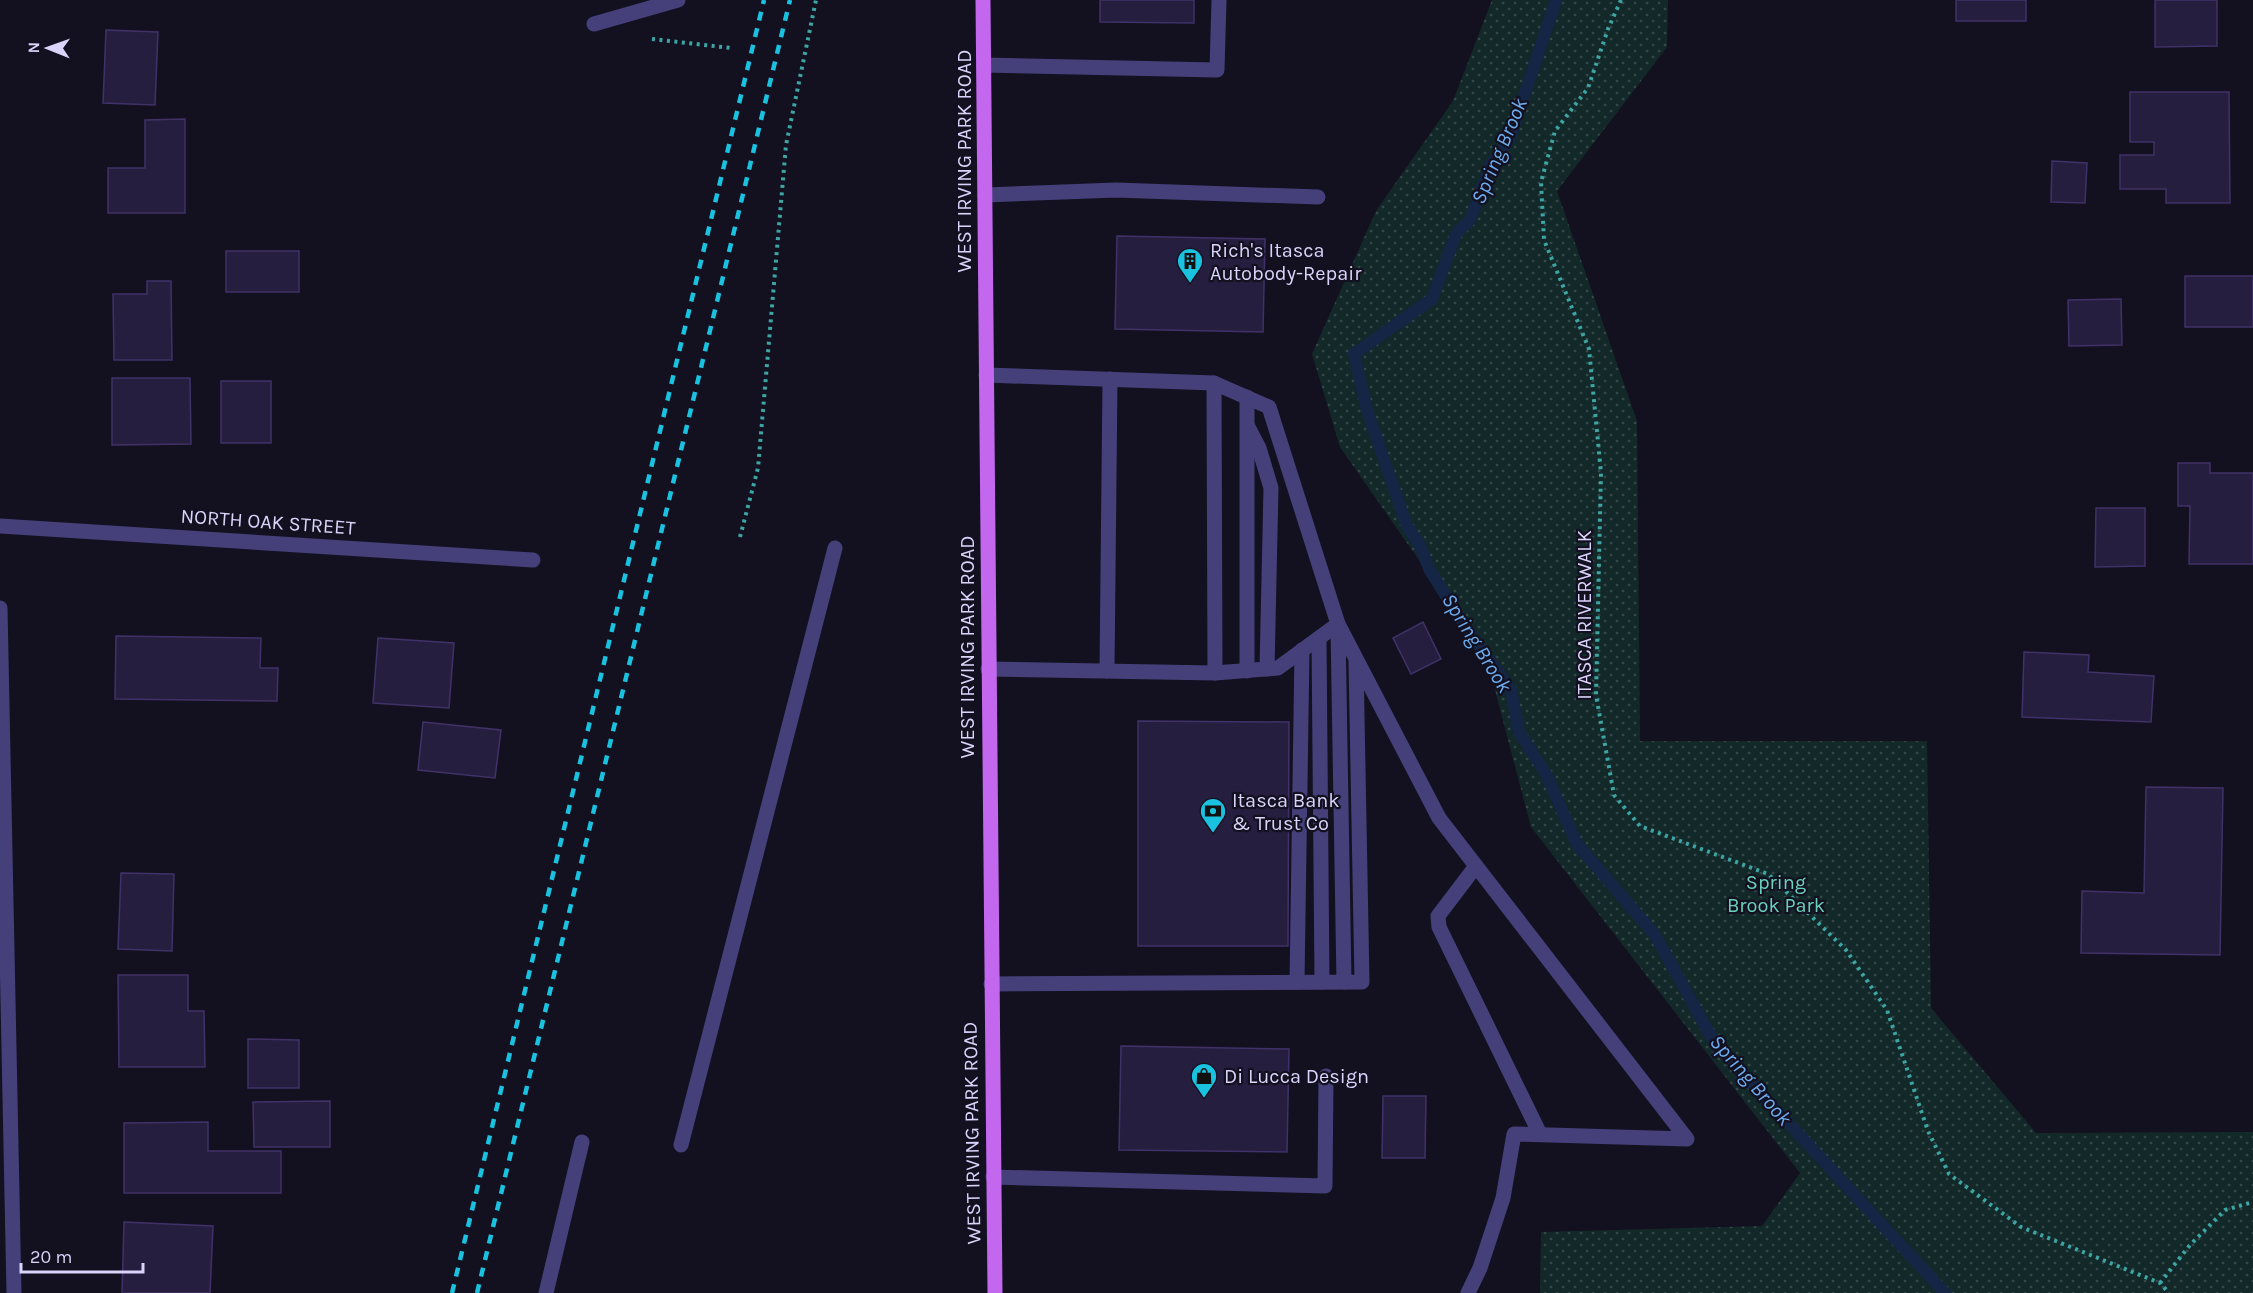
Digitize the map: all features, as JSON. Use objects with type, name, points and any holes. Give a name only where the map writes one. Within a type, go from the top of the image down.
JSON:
[{"type":"main road","name":"WEST IRVING PARK ROAD","points":[[983,0],[995,1293]]},
{"type":"street","points":[[594,24],[678,0]]},
{"type":"street","points":[[984,65],[1217,70],[1219,0]]},
{"type":"street","points":[[985,195],[1116,190],[1318,197]]},
{"type":"street","points":[[986,375],[1214,383],[1269,407],[1338,624],[1439,818],[1687,1139],[1514,1134],[1503,1198],[1480,1268],[1468,1293]]},
{"type":"street","points":[[1107,672],[1110,379]]},
{"type":"street","points":[[1214,383],[1215,673]]},
{"type":"street","points":[[1247,397],[1247,671]]},
{"type":"street","points":[[1248,426],[1259,447],[1271,488],[1267,669]]},
{"type":"street","name":"NORTH OAK STREET","points":[[0,526],[533,560]]},
{"type":"street","points":[[681,1145],[835,548]]},
{"type":"street","points":[[0,608],[14,1293]]},
{"type":"street","points":[[988,669],[1215,673],[1278,668],[1338,624]]},
{"type":"street","points":[[1338,624],[1344,982]]},
{"type":"street","points":[[1319,638],[1322,982]]},
{"type":"street","points":[[1297,982],[1302,650]]},
{"type":"street","points":[[991,984],[1362,982],[1356,659]]},
{"type":"street","points":[[1476,866],[1438,916],[1439,927],[1539,1134]]},
{"type":"street","points":[[993,1177],[1325,1186],[1326,1076]]},
{"type":"street","points":[[546,1293],[582,1142]]},
{"type":"path","points":[[740,537],[758,468],[786,145],[816,0]]},
{"type":"path","name":"ITASCA RIVERWALK","points":[[1621,0],[1608,29],[1588,88],[1555,131],[1540,182],[1544,240],[1589,349],[1601,473],[1596,695],[1614,795],[1640,826],[1768,874],[1846,950],[1887,1010],[1928,1131],[1949,1174],[2021,1227],[2160,1282],[2169,1293]]},
{"type":"path","points":[[641,38],[731,48]]},
{"type":"path","points":[[2160,1282],[2190,1245],[2225,1210],[2253,1202]]},
{"type":"green space","name":"Spring Brook Park","points":[[1492,0],[1668,0],[1667,47],[1557,191],[1637,421],[1640,741],[1927,741],[1931,1008],[2036,1133],[2253,1132],[2253,1293],[1540,1293],[1541,1232],[1762,1226],[1800,1173],[1531,827],[1486,656],[1340,447],[1312,354],[1376,211],[1453,101]]},
{"type":"building","points":[[1100,0],[1194,0],[1194,23],[1100,22]]},
{"type":"building","points":[[1956,0],[2026,0],[2026,21],[1956,21]]},
{"type":"building","points":[[2155,0],[2217,0],[2217,46],[2155,47]]},
{"type":"building","points":[[106,30],[158,32],[155,105],[103,103]]},
{"type":"building","points":[[2130,92],[2229,92],[2230,203],[2166,203],[2166,189],[2120,189],[2120,155],[2154,155],[2154,142],[2130,142]]},
{"type":"building","points":[[185,119],[185,213],[108,213],[108,168],[145,168],[145,120]]},
{"type":"building","points":[[2052,161],[2087,163],[2085,203],[2051,202]]},
{"type":"building","name":"Rich's Itasca Autobody-Repair","points":[[1117,236],[1265,239],[1263,332],[1115,329]]},
{"type":"building","points":[[226,251],[299,251],[299,292],[226,292]]},
{"type":"building","points":[[2185,276],[2253,276],[2253,327],[2185,327]]},
{"type":"building","points":[[147,281],[171,281],[172,360],[114,360],[113,294],[147,294]]},
{"type":"building","points":[[2121,299],[2122,345],[2069,346],[2068,300]]},
{"type":"building","points":[[112,378],[190,378],[191,444],[112,445]]},
{"type":"building","points":[[221,381],[271,381],[271,443],[221,443]]},
{"type":"building","points":[[2178,463],[2210,463],[2210,473],[2253,473],[2253,564],[2189,564],[2190,506],[2178,506]]},
{"type":"building","points":[[2096,508],[2145,508],[2145,566],[2095,567]]},
{"type":"building","points":[[1423,622],[1441,659],[1411,674],[1393,638]]},
{"type":"building","points":[[116,636],[261,638],[260,668],[278,668],[277,701],[115,699]]},
{"type":"building","points":[[378,638],[454,643],[449,708],[373,703]]},
{"type":"building","points":[[2024,652],[2089,655],[2088,672],[2154,676],[2151,722],[2022,717]]},
{"type":"building","name":"Itasca Bank & Trust Co","points":[[1138,721],[1289,722],[1288,946],[1138,946]]},
{"type":"building","points":[[423,722],[501,730],[495,778],[418,770]]},
{"type":"building","points":[[2146,787],[2223,788],[2220,955],[2081,953],[2082,891],[2144,893]]},
{"type":"building","points":[[121,873],[174,874],[172,951],[118,949]]},
{"type":"building","points":[[118,975],[188,975],[188,1011],[204,1011],[205,1067],[119,1067]]},
{"type":"building","points":[[248,1039],[299,1040],[299,1088],[248,1088]]},
{"type":"building","name":"Di Lucca Design","points":[[1121,1046],[1289,1049],[1287,1152],[1119,1150]]},
{"type":"building","points":[[1383,1096],[1426,1096],[1425,1158],[1382,1158]]},
{"type":"building","points":[[330,1101],[330,1147],[254,1147],[253,1102]]},
{"type":"building","points":[[208,1122],[208,1151],[281,1151],[281,1193],[124,1193],[124,1123]]},
{"type":"building","points":[[124,1222],[213,1226],[210,1293],[122,1293]]},
{"type":"waterway","name":"Spring Brook","points":[[1556,0],[1510,138],[1490,165],[1470,220],[1456,234],[1432,299],[1354,354],[1367,410],[1407,526],[1420,545],[1429,569],[1461,620],[1511,690],[1519,732],[1546,774],[1577,844],[1655,935],[1714,1042],[1945,1293]]},
{"type":"railway","points":[[452,1293],[764,0]]},
{"type":"railway","points":[[477,1293],[790,0]]},
{"type":"place","name":"Rich's Itasca Autobody-Repair","points":[[1190,284]]},
{"type":"place","name":"Itasca Bank & Trust Co","points":[[1213,834]]},
{"type":"place","name":"Di Lucca Design","points":[[1204,1099]]}]
